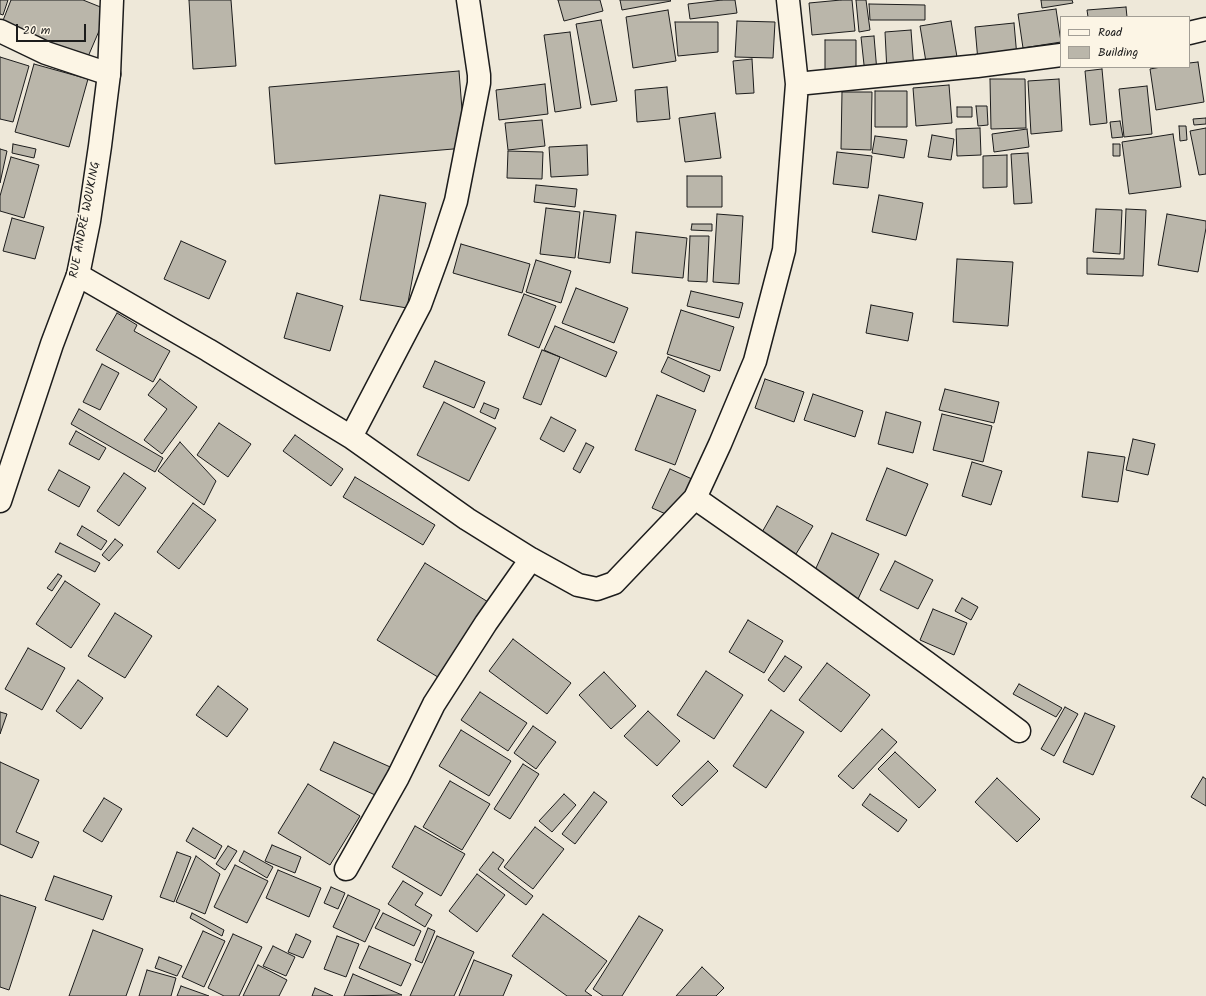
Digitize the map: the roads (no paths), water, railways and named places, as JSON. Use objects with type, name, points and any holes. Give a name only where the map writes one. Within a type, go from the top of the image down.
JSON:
[{"type":"street","name":"RUE ANDRÉ WOUKING","points":[[0,501],[52,344],[78,275],[89,221],[100,146],[108,74],[112,0]]},
{"type":"street","points":[[351,437],[420,305],[456,201],[479,84],[468,0]]},
{"type":"street","points":[[78,275],[208,350],[351,437],[467,519],[531,559],[578,585],[597,589],[614,583],[695,498],[720,444],[755,361],[784,250],[797,84],[788,0]]},
{"type":"street","points":[[1190,33],[1206,29]]},
{"type":"street","points":[[0,32],[46,53],[108,74]]},
{"type":"street","points":[[797,84],[977,66],[1060,55]]},
{"type":"street","points":[[695,498],[798,570],[1019,731]]},
{"type":"street","points":[[346,869],[398,777],[434,704],[486,622],[531,559]]}]
